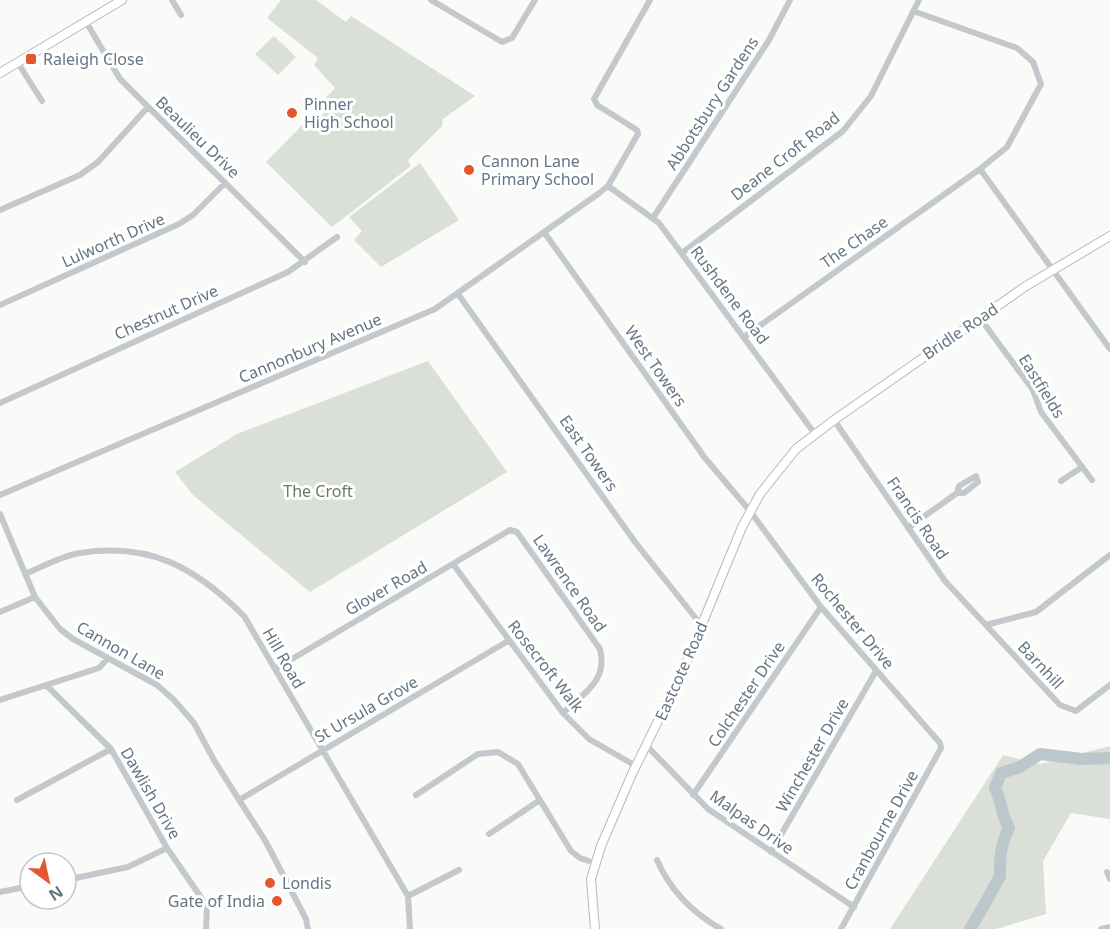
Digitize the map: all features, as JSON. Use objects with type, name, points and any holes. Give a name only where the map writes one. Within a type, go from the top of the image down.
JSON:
[{"type":"street","points":[[0,72],[122,0]]},
{"type":"street","points":[[172,0],[181,15]]},
{"type":"street","points":[[431,0],[500,41],[507,42],[512,38],[535,0]]},
{"type":"street","points":[[608,186],[638,134],[637,130],[597,105],[594,99],[650,0]]},
{"type":"street","name":"Abbotsbury Gardens","points":[[653,218],[769,40],[790,0]]},
{"type":"street","name":"Deane Croft Road","points":[[681,253],[843,131],[871,96],[919,0]]},
{"type":"street","name":"The Chase","points":[[744,337],[980,170],[1007,147],[1041,84],[1034,62],[1017,48],[913,11]]},
{"type":"street","name":"Beaulieu Drive","points":[[86,22],[120,79],[305,262]]},
{"type":"street","points":[[18,63],[42,101]]},
{"type":"street","points":[[0,210],[80,176],[98,162],[148,107]]},
{"type":"street","points":[[980,170],[1110,348]]},
{"type":"street","name":"Lulworth Drive","points":[[0,305],[179,224],[193,215],[225,183]]},
{"type":"street","name":"Rushdene Road","points":[[608,186],[653,218],[815,434]]},
{"type":"street","name":"Cannonbury Avenue","points":[[0,495],[435,309],[608,186]]},
{"type":"street","name":"West Towers","points":[[544,232],[705,458],[750,511]]},
{"type":"street","name":"Chestnut Drive","points":[[0,403],[305,262],[337,237]]},
{"type":"street","name":"Bridle Road","points":[[815,434],[980,318],[1052,271],[1109,238]]},
{"type":"street","name":"East Towers","points":[[458,294],[635,542],[702,626]]},
{"type":"street","name":"Eastfields","points":[[980,318],[1033,390],[1041,412],[1092,480]]},
{"type":"street","name":"Francis Road","points":[[834,420],[945,581],[986,626]]},
{"type":"street","name":"Eastcote Road","points":[[595,929],[590,893],[596,863],[636,766],[702,626],[727,561],[750,511],[782,464],[815,434]]},
{"type":"street","points":[[1061,481],[1082,467]]},
{"type":"street","points":[[908,528],[957,493]]},
{"type":"street","name":"Rochester Drive","points":[[750,511],[821,607],[940,743]]},
{"type":"street","name":"Cannon Lane","points":[[0,514],[35,597],[60,629],[73,639],[157,685],[194,723],[266,842],[307,928]]},
{"type":"street","name":"Glover Road","points":[[275,669],[510,530]]},
{"type":"street","name":"Lawrence Road","points":[[510,530],[518,532],[600,650],[604,664],[598,681],[563,712]]},
{"type":"street","name":"Hill Road","points":[[25,574],[80,553],[147,554],[178,564],[215,587],[244,616],[408,896],[410,929]]},
{"type":"street","points":[[986,626],[1036,612],[1110,555]]},
{"type":"street","name":"Rosecroft Walk","points":[[453,564],[563,712],[589,739],[636,766]]},
{"type":"street","points":[[0,612],[35,597]]},
{"type":"street","name":"Colchester Drive","points":[[693,795],[821,607]]},
{"type":"street","name":"Barnhill","points":[[986,626],[1060,705],[1076,711],[1110,685]]},
{"type":"street","name":"St Ursula Grove","points":[[239,800],[508,641]]},
{"type":"street","points":[[0,700],[99,668],[108,658]]},
{"type":"street","name":"Winchester Drive","points":[[771,852],[876,671]]},
{"type":"street","name":"Dawlish Drive","points":[[46,685],[111,749],[167,848],[207,906],[206,929]]},
{"type":"street","name":"Cranbourne Drive","points":[[841,929],[941,748],[940,743]]},
{"type":"street","name":"Malpas Drive","points":[[646,746],[708,809],[854,907]]},
{"type":"street","points":[[17,800],[111,749]]},
{"type":"street","points":[[416,795],[478,754],[498,752],[518,764],[571,851],[580,858],[596,863]]},
{"type":"street","points":[[489,834],[540,800]]},
{"type":"street","points":[[78,877],[128,867],[167,848]]},
{"type":"street","points":[[657,860],[674,891],[710,923],[722,929]]},
{"type":"street","points":[[408,896],[459,870]]},
{"type":"street","points":[[0,891],[18,888]]},
{"type":"street","points":[[1101,929],[1110,927]]},
{"type":"green space","points":[[281,0],[316,0],[346,22],[351,16],[475,96],[443,119],[442,126],[408,160],[411,166],[332,227],[266,162],[315,112],[319,115],[311,123],[313,124],[333,104],[326,98],[335,88],[314,65],[318,58],[267,18]]},
{"type":"green space","points":[[274,36],[296,57],[278,75],[255,54]]},
{"type":"green space","points":[[420,163],[459,220],[381,267],[354,240],[362,231],[349,217]]},
{"type":"green space","name":"The Croft","points":[[428,361],[507,472],[310,592],[193,495],[175,472],[237,434]]},
{"type":"green space","points":[[1110,746],[1110,819],[1071,813],[1043,861],[1046,914],[996,929],[890,929],[1003,755],[1040,764]]},
{"type":"waterway","points":[[970,929],[1000,876],[1001,852],[1009,828],[995,788],[1001,773],[1020,767],[1040,754],[1082,759],[1110,758]]},
{"type":"place","name":"Raleigh Close","points":[[31,59]]},
{"type":"place","name":"Pinner High School","points":[[292,113]]},
{"type":"place","name":"Cannon Lane Primary School","points":[[469,170]]},
{"type":"place","name":"Londis","points":[[270,883]]},
{"type":"place","name":"Gate of India","points":[[277,901]]}]
